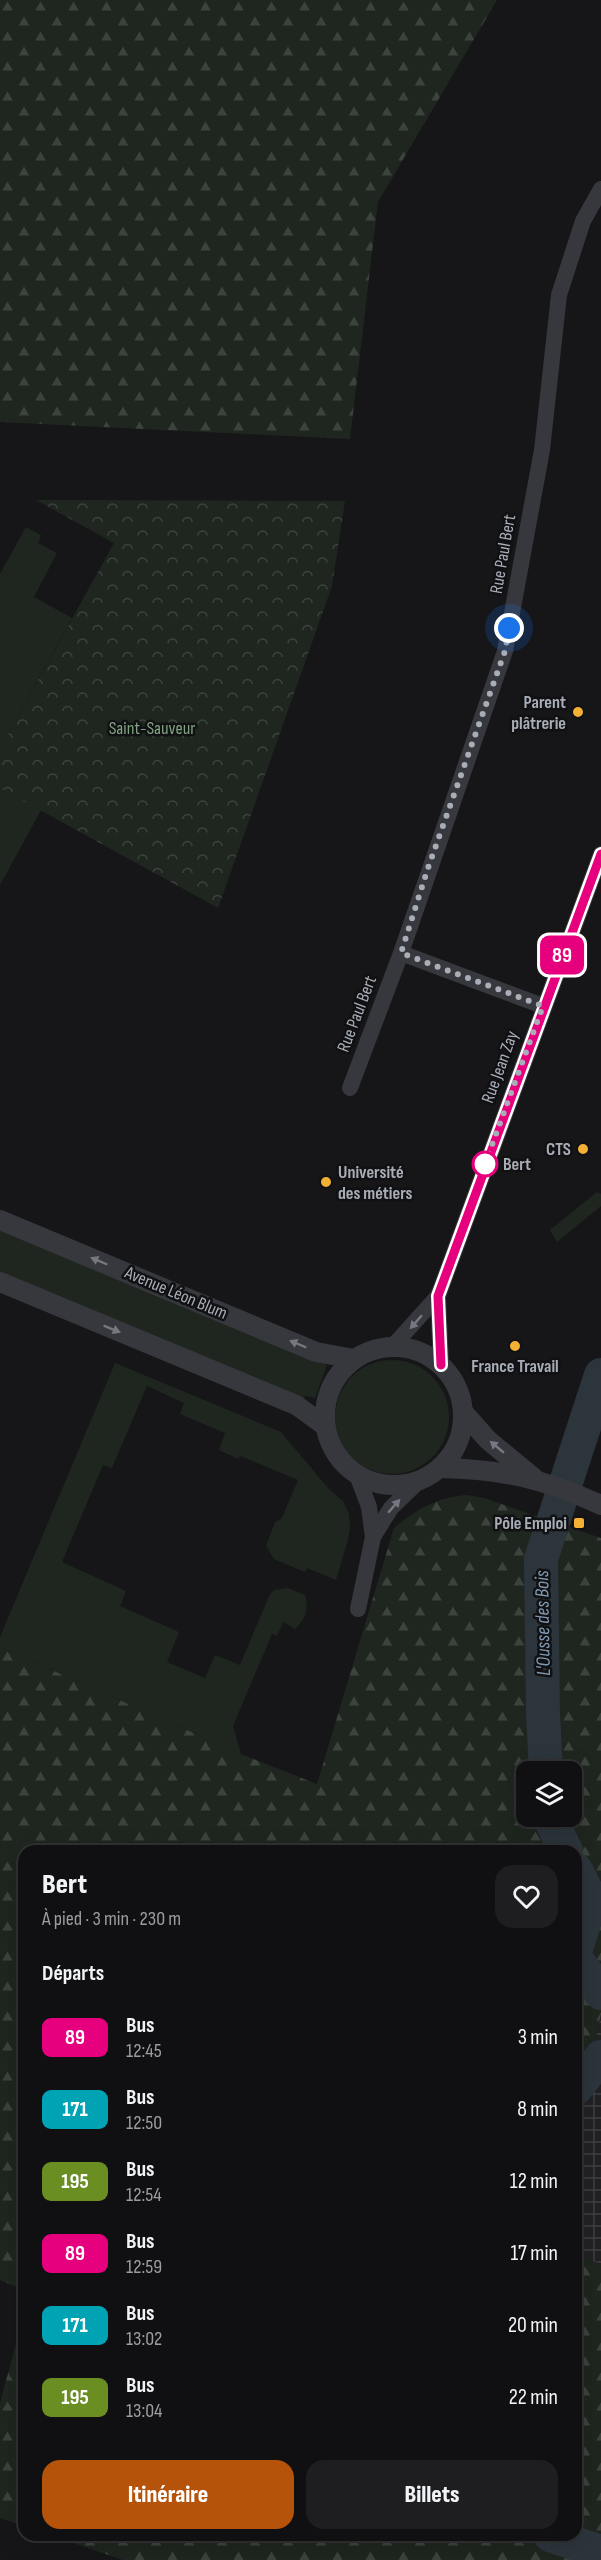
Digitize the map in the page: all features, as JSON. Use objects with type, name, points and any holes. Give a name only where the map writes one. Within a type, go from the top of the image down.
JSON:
[{"type":"street","name":"Rue Paul Bert","points":[[350,1088],[401,953],[428,868],[505,651],[542,450],[559,295],[584,221],[601,189]]},
{"type":"street","name":"Rue Jean Zay","points":[[393,1347],[438,1296],[543,1006],[601,854]]},
{"type":"street","points":[[401,953],[543,1006]]},
{"type":"street","name":"Avenue Léon Blum","points":[[0,1220],[316,1352],[354,1359]]},
{"type":"street","points":[[0,1282],[296,1405],[326,1426]]},
{"type":"street","name":"Rue Jean Zay","points":[[438,1296],[441,1365]]},
{"type":"street","points":[[358,1609],[374,1537],[391,1508],[420,1480],[440,1468],[453,1452],[461,1433],[463,1412],[460,1395],[453,1379],[441,1365],[427,1355],[410,1349],[393,1347],[377,1349],[354,1359],[340,1372],[330,1389],[325,1407],[326,1426],[331,1445],[342,1462],[357,1475],[377,1484],[399,1485],[420,1480]]},
{"type":"street","points":[[463,1412],[488,1440],[541,1481]]},
{"type":"street","points":[[440,1468],[475,1468],[541,1481],[601,1505]]},
{"type":"street","points":[[357,1475],[369,1507],[374,1537]]},
{"type":"shaded area","points":[[601,2014],[601,2264],[582,2258],[582,2098]]},
{"type":"green space","points":[[0,0],[497,0],[378,202],[350,439],[0,422]]},
{"type":"green space","name":"Saint-Sauveur","points":[[36,500],[345,501],[332,586],[218,908],[0,788],[0,749],[114,543]]},
{"type":"green space","points":[[26,527],[41,535],[38,543],[57,553],[34,597],[72,618],[0,749],[0,574]]},
{"type":"green space","points":[[0,779],[51,792],[0,885]]},
{"type":"green space","points":[[597,1192],[601,1194],[601,1206],[557,1242],[550,1230]]},
{"type":"green space","points":[[0,1229],[327,1365],[315,1398],[305,1396],[303,1400],[0,1275]]},
{"type":"green space","points":[[392,1360],[414,1364],[424,1369],[440,1385],[445,1395],[449,1417],[445,1439],[440,1449],[424,1465],[414,1470],[392,1474],[370,1470],[360,1465],[344,1449],[339,1439],[335,1417],[339,1395],[344,1385],[360,1369],[370,1364]]},
{"type":"green space","points":[[115,1363],[281,1432],[329,1489],[343,1501],[349,1514],[348,1540],[336,1580],[307,1568],[305,1572],[274,1559],[266,1546],[275,1522],[282,1518],[298,1480],[240,1456],[238,1459],[219,1450],[225,1433],[180,1414],[184,1403],[147,1386],[112,1468],[103,1465],[62,1562],[126,1591],[120,1606],[179,1632],[167,1662],[205,1678],[215,1655],[240,1665],[269,1596],[274,1590],[288,1588],[305,1595],[307,1605],[299,1625],[295,1629],[283,1622],[277,1636],[272,1634],[233,1726],[241,1754],[0,1647],[0,1637]]},
{"type":"green space","points":[[467,1495],[484,1498],[601,1538],[601,2014],[582,2098],[582,1845],[18,1845],[18,2288],[0,2280],[0,1647],[241,1754],[317,1784],[394,1528],[411,1515],[437,1501]]},
{"type":"green space","points":[[582,2258],[601,2264],[601,2560],[123,2560],[68,2541],[582,2541]]},
{"type":"green space","points":[[18,2336],[18,2524],[0,2518],[0,2403]]},
{"type":"waterway","name":"L'Ousse des Bois","points":[[545,1761],[541,1559],[601,1375]]},
{"type":"waterway","name":"L'Ousse des Bois","points":[[554,1827],[563,1845]]},
{"type":"waterway","name":"L'Ousse des Bois","points":[[582,1882],[591,1900],[582,1929]]},
{"type":"waterway","name":"L'Ousse des Bois","points":[[582,1967],[601,1993]]},
{"type":"waterway","name":"L'Ousse des Bois","points":[[582,2081],[601,2057]]},
{"type":"waterway","name":"L'Ousse des Bois","points":[[568,2541],[601,2552]]},
{"type":"bus line","name":"89","points":[[441,1365],[438,1296],[550,986],[601,854]]},
{"type":"place","name":"Parent plâtrerie","points":[[578,712]]},
{"type":"place","name":"CTS","points":[[583,1149]]},
{"type":"place","name":"Bert","points":[[485,1164]]},
{"type":"place","name":"Université des métiers","points":[[326,1182]]},
{"type":"place","name":"France Travail","points":[[515,1346]]},
{"type":"place","name":"Pôle Emploi","points":[[579,1523]]},
{"type":"route","points":[[485,1164],[543,1006],[401,953],[428,868],[505,651],[509,628]]}]
